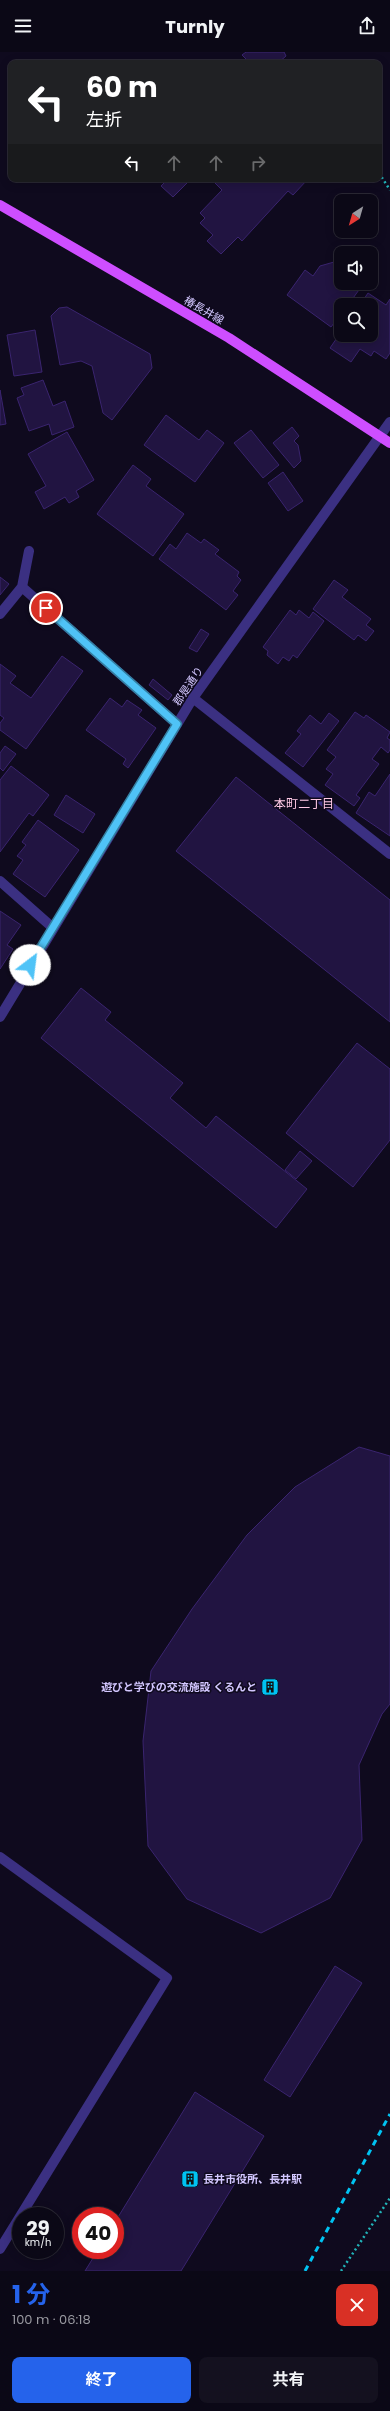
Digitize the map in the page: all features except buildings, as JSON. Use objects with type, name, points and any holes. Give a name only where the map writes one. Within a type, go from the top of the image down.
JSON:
[{"type":"main road","name":"椿長井線","points":[[0,205],[229,338],[390,443]]},
{"type":"street","name":"郡是通り","points":[[0,1017],[52,927],[193,698],[390,422]]},
{"type":"street","points":[[0,614],[22,587],[29,551]]},
{"type":"street","points":[[22,587],[177,724]]},
{"type":"street","points":[[193,698],[390,854]]},
{"type":"street","points":[[0,882],[52,927]]},
{"type":"street","points":[[0,1857],[167,1978],[0,2249]]},
{"type":"path","points":[[382,178],[390,190]]},
{"type":"path","points":[[341,2271],[390,2198]]},
{"type":"railway","points":[[305,2271],[390,2114]]},
{"type":"place","name":"遊びと学びの交流施設 くるんと","points":[[270,1687]]},
{"type":"place","name":"長井市役所、長井駅","points":[[190,2179]]},
{"type":"district","name":"本町二丁目","points":[[304,803]]},
{"type":"route","points":[[30,965],[177,724],[46,608]]}]
